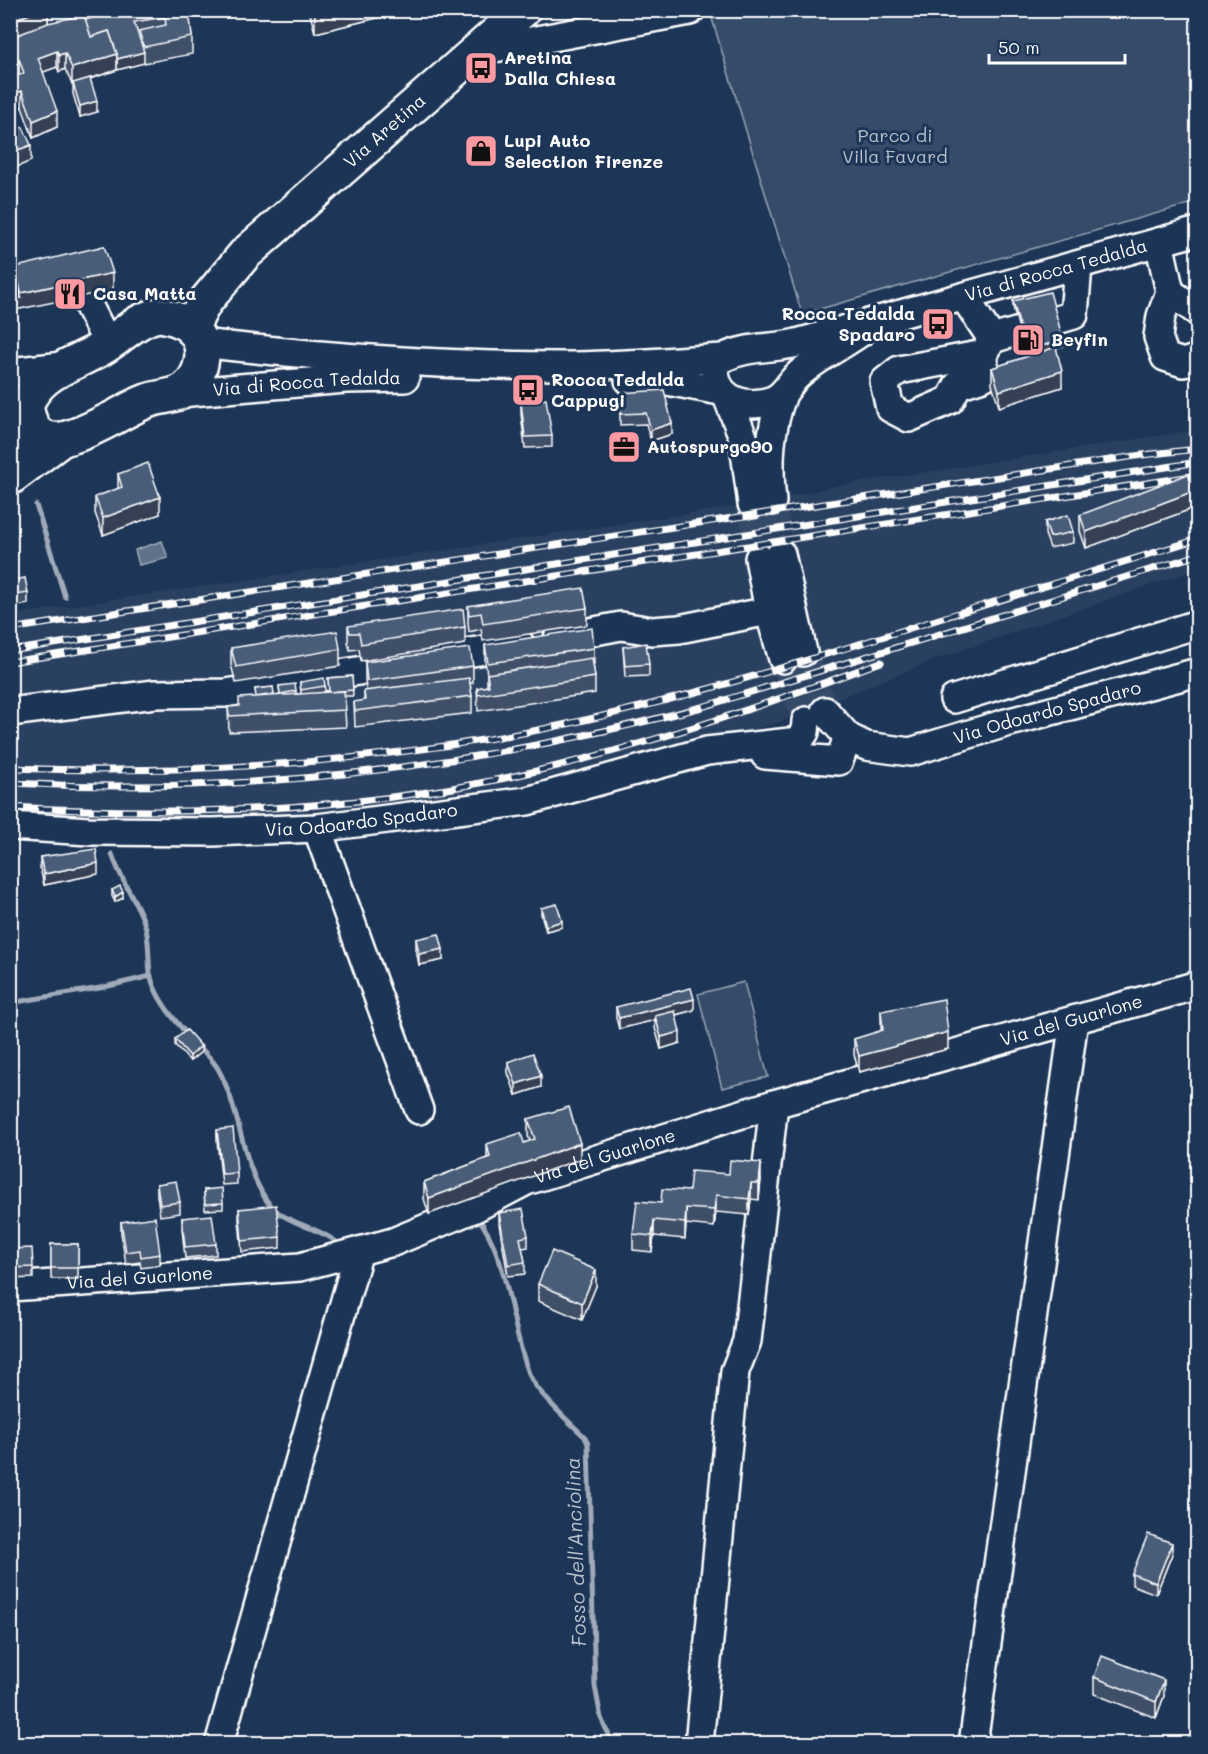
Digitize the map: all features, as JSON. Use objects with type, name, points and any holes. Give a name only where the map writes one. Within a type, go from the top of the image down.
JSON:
[{"type":"main road","name":"Via Aretina","points":[[19,419],[36,389],[63,366],[79,361],[108,344],[138,320],[158,315],[193,287],[245,254],[523,10]]},
{"type":"main road","name":"Via Aretina","points":[[196,336],[205,302],[245,254]]},
{"type":"main road","points":[[10,478],[61,440],[88,431],[150,400],[179,393],[189,385],[200,369],[196,336],[177,319],[158,315]]},
{"type":"main road","points":[[19,419],[48,439],[61,440]]},
{"type":"street","points":[[479,51],[690,11]]},
{"type":"street","name":"Via di Rocca Tedalda","points":[[196,336],[252,351],[399,361],[551,366],[723,358],[744,349],[775,348],[1078,266],[1197,231]]},
{"type":"street","points":[[1159,242],[1170,292],[1161,316],[1158,337],[1165,357],[1183,363],[1197,358]]},
{"type":"street","points":[[964,297],[988,346],[1074,315],[1078,266]]},
{"type":"street","points":[[1170,292],[1197,312]]},
{"type":"street","points":[[86,301],[108,344]]},
{"type":"street","name":"Via di Rocca Tedalda","points":[[179,393],[382,377],[527,382],[667,381],[757,403],[789,386],[879,319]]},
{"type":"street","points":[[723,358],[717,363],[715,374],[743,437],[762,503],[777,410],[789,386],[790,357],[775,348]]},
{"type":"street","points":[[10,372],[63,366]]},
{"type":"street","points":[[770,556],[793,656],[769,611],[770,556]]},
{"type":"street","points":[[10,712],[155,693],[226,693],[621,626],[652,631],[679,629],[769,611]]},
{"type":"street","points":[[954,699],[1197,624]]},
{"type":"street","name":"Via Odoardo Spadaro","points":[[707,752],[844,749],[866,746],[896,752],[910,752],[1006,723],[1197,672]]},
{"type":"street","name":"Via Odoardo Spadaro","points":[[10,826],[88,831],[189,832],[317,828],[527,801],[707,752],[799,741],[815,716],[818,748],[844,749],[874,764],[901,759],[924,748]]},
{"type":"street","points":[[317,828],[419,1110]]},
{"type":"street","name":"Via del Guarlone","points":[[10,1287],[300,1267],[393,1242],[472,1209],[526,1181],[774,1104],[1197,985]]},
{"type":"street","points":[[973,1743],[1074,1020]]},
{"type":"street","points":[[699,1743],[735,1371],[747,1341],[774,1104]]},
{"type":"street","points":[[219,1743],[359,1251]]},
{"type":"shaded area","points":[[1197,430],[1197,569],[937,659],[777,723],[581,775],[499,791],[342,814],[250,820],[125,820],[11,814],[10,615],[772,501],[836,486]]},
{"type":"shaded area","points":[[162,541],[168,558],[139,565],[135,550]]},
{"type":"green space","name":"Parco di Villa Favard","points":[[742,10],[1197,11],[1197,202],[802,314],[712,19]]},
{"type":"green space","points":[[744,982],[768,1077],[722,1088],[698,994]]},
{"type":"building","points":[[10,10],[41,10],[10,21]]},
{"type":"building","points":[[121,10],[164,10],[164,17],[134,22],[144,52],[117,59],[109,31],[91,37],[85,20]]},
{"type":"building","points":[[164,10],[189,10],[192,37],[144,47],[139,31],[166,25]]},
{"type":"building","points":[[84,15],[91,37],[109,31],[117,54],[72,68],[65,53],[59,55],[57,51],[38,58],[57,111],[33,121],[22,91],[10,95],[10,79],[24,73],[19,59],[10,62],[10,38],[48,23]]},
{"type":"building","points":[[90,78],[97,101],[80,106],[73,83]]},
{"type":"building","points":[[23,127],[31,145],[10,153],[10,132]]},
{"type":"building","points":[[104,246],[113,273],[21,293],[16,267]]},
{"type":"building","points":[[16,273],[21,298],[10,300],[10,274]]},
{"type":"building","points":[[1050,292],[1063,340],[1026,350],[1013,301]]},
{"type":"building","points":[[1056,347],[1062,371],[999,391],[992,368]]},
{"type":"building","points":[[664,390],[672,423],[651,430],[646,413],[620,414],[620,393]]},
{"type":"building","points":[[546,399],[552,436],[525,437],[521,403]]},
{"type":"building","points":[[148,463],[160,497],[103,518],[95,497],[122,487],[118,474]]},
{"type":"building","points":[[1188,474],[1194,491],[1086,532],[1080,515]]},
{"type":"building","points":[[1068,515],[1073,532],[1050,537],[1045,522]]},
{"type":"building","points":[[10,527],[15,536],[10,538]]},
{"type":"building","points":[[25,578],[28,593],[10,596],[10,581]]},
{"type":"building","points":[[583,588],[587,608],[483,624],[481,613],[469,615],[468,606]]},
{"type":"building","points":[[463,609],[465,627],[361,644],[359,633],[350,633],[348,626]]},
{"type":"building","points":[[592,628],[594,648],[488,663],[485,645]]},
{"type":"building","points":[[337,631],[340,649],[236,667],[231,648]]},
{"type":"building","points":[[646,643],[649,664],[625,666],[623,647]]},
{"type":"building","points":[[470,648],[473,666],[367,681],[365,662]]},
{"type":"building","points":[[592,658],[595,677],[478,695],[477,688],[489,686],[487,674]]},
{"type":"building","points":[[352,676],[353,690],[329,692],[328,678]]},
{"type":"building","points":[[324,678],[325,686],[301,690],[300,682]]},
{"type":"building","points":[[469,678],[472,696],[355,711],[354,702],[365,700],[364,691]]},
{"type":"building","points":[[295,684],[296,691],[280,694],[279,686]]},
{"type":"building","points":[[273,687],[274,694],[256,697],[255,689]]},
{"type":"building","points":[[344,691],[346,710],[229,716],[228,707],[239,706],[239,698]]},
{"type":"building","points":[[96,849],[98,863],[44,874],[40,857]]},
{"type":"building","points":[[120,886],[123,892],[115,897],[112,890]]},
{"type":"building","points":[[557,904],[562,921],[546,926],[541,908]]},
{"type":"building","points":[[439,934],[443,949],[419,954],[416,939]]},
{"type":"building","points":[[691,988],[694,999],[619,1018],[616,1007]]},
{"type":"building","points":[[944,999],[948,1032],[859,1056],[854,1039],[883,1030],[881,1011]]},
{"type":"building","points":[[675,1011],[680,1032],[661,1037],[655,1016]]},
{"type":"building","points":[[187,1030],[201,1046],[190,1056],[175,1039]]},
{"type":"building","points":[[533,1053],[541,1076],[516,1084],[508,1062]]},
{"type":"building","points":[[569,1107],[580,1143],[429,1198],[424,1182],[490,1157],[487,1144],[521,1133],[524,1143],[535,1139],[528,1119]]},
{"type":"building","points":[[233,1128],[237,1173],[222,1174],[217,1130]]},
{"type":"building","points":[[730,1160],[761,1163],[759,1183],[751,1183],[749,1199],[716,1195],[714,1210],[686,1208],[685,1223],[654,1220],[652,1236],[633,1234],[637,1201],[661,1203],[662,1189],[689,1191],[691,1171],[729,1174]]},
{"type":"building","points":[[176,1181],[180,1202],[160,1205],[157,1184]]},
{"type":"building","points":[[222,1188],[223,1203],[205,1204],[204,1190]]},
{"type":"building","points":[[276,1205],[280,1237],[242,1241],[239,1209]]},
{"type":"building","points":[[523,1209],[528,1236],[520,1238],[525,1262],[508,1265],[499,1213]]},
{"type":"building","points":[[212,1215],[216,1244],[185,1247],[182,1218]]},
{"type":"building","points":[[155,1217],[160,1254],[141,1257],[140,1250],[126,1252],[121,1222]]},
{"type":"building","points":[[51,1244],[78,1244],[78,1268],[51,1268]]},
{"type":"building","points":[[32,1248],[33,1267],[10,1268],[10,1249]]},
{"type":"building","points":[[552,1251],[596,1270],[582,1303],[538,1284]]},
{"type":"building","points":[[1148,1534],[1172,1543],[1156,1583],[1132,1574]]},
{"type":"building","points":[[1102,1656],[1164,1680],[1156,1702],[1094,1677]]},
{"type":"waterway","name":"Fosso dell'Anciolina","points":[[36,505],[65,597]]},
{"type":"waterway","name":"Fosso dell'Anciolina","points":[[112,854],[146,928],[152,982],[160,999],[189,1036]]},
{"type":"waterway","points":[[10,1003],[100,988],[151,976]]},
{"type":"waterway","name":"Fosso dell'Anciolina","points":[[196,1043],[215,1064],[225,1083],[251,1169],[267,1201],[282,1215],[333,1239],[341,1246]]},
{"type":"waterway","name":"Fosso dell'Anciolina","points":[[476,1215],[488,1233],[503,1272],[530,1376],[547,1399],[585,1437],[588,1444],[595,1686],[601,1718],[613,1744]]},
{"type":"tunnel","points":[[772,501],[781,554]]},
{"type":"tunnel","points":[[752,504],[759,558]]},
{"type":"tunnel","points":[[803,652],[825,711]]},
{"type":"tunnel","points":[[783,659],[806,721]]},
{"type":"railway","points":[[10,629],[1142,455],[1198,449]]},
{"type":"railway","points":[[10,651],[1198,462]]},
{"type":"railway","points":[[10,662],[1198,475]]},
{"type":"railway","points":[[10,768],[140,770],[270,765],[399,752],[528,732],[628,710],[727,684],[1198,539]]},
{"type":"railway","points":[[10,783],[98,786],[185,785],[273,780],[446,761],[532,746],[702,707],[1198,555]]},
{"type":"railway","points":[[10,807],[199,811],[324,804],[449,789],[605,754],[744,711],[881,662]]},
{"type":"place","name":"Aretina Dalla Chiesa","points":[[481,68]]},
{"type":"place","name":"Lupi Auto Selection Firenze","points":[[481,151]]},
{"type":"place","name":"Casa Matta","points":[[70,294]]},
{"type":"place","name":"Rocca Tedalda Spadaro","points":[[938,324]]},
{"type":"place","name":"Beyfin","points":[[1028,340]]},
{"type":"place","name":"Rocca Tedalda Cappugi","points":[[528,390]]},
{"type":"place","name":"Autospurgo90","points":[[624,447]]}]
